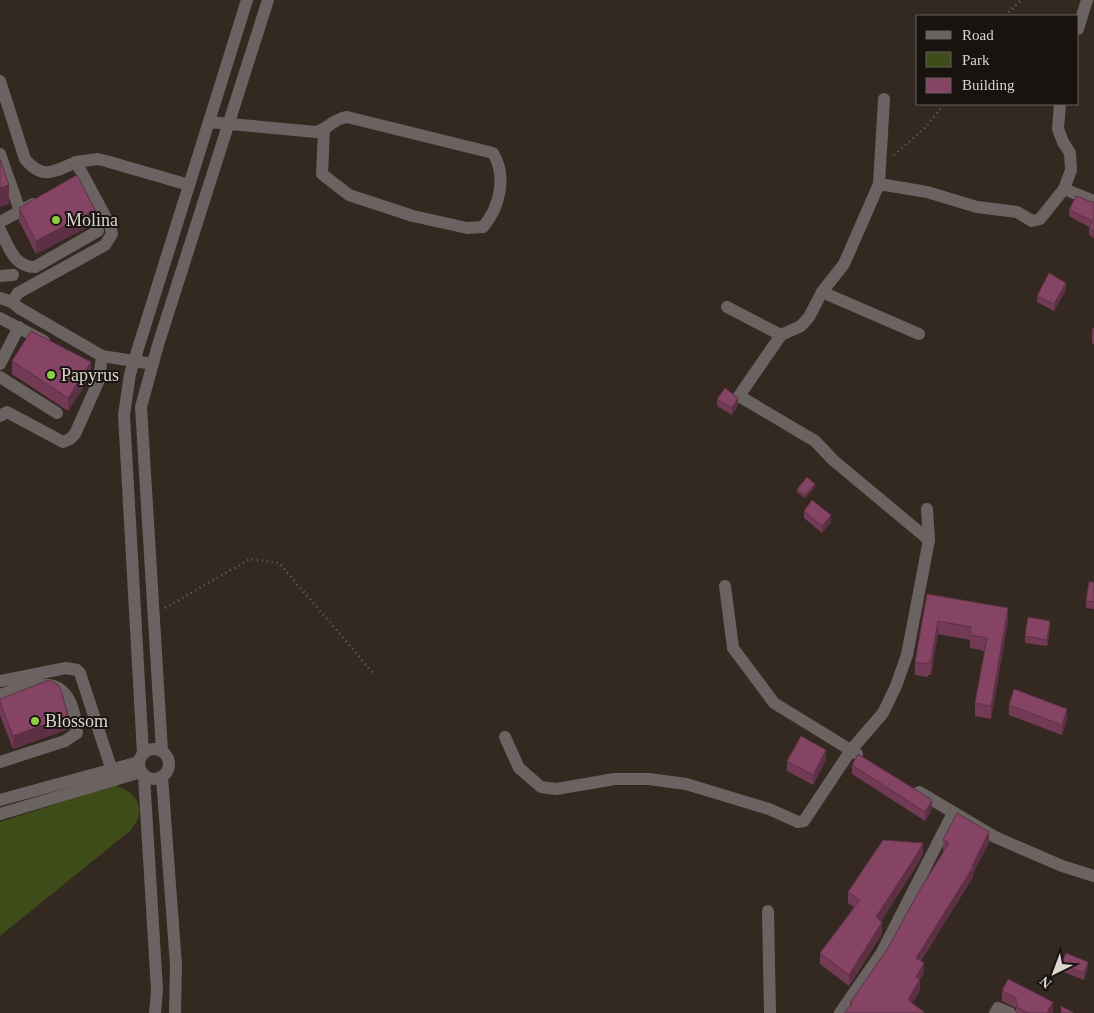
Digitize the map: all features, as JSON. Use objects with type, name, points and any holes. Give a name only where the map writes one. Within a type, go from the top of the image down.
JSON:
[{"type":"street","points":[[155,1013],[158,990],[142,766],[124,415],[134,361],[247,0]]},
{"type":"street","points":[[142,766],[153,779],[162,777],[169,764],[162,751],[141,407],[268,0]]},
{"type":"street","points":[[1079,25],[1086,0]]},
{"type":"street","points":[[0,81],[24,159],[31,167],[38,171],[53,173],[76,162],[98,159],[189,184]]},
{"type":"street","points":[[884,99],[879,184],[844,264],[822,292],[809,317],[801,326],[781,334],[739,396],[815,441],[833,460],[929,540]]},
{"type":"street","points":[[879,184],[928,192],[977,207],[1017,212],[1032,220],[1040,218],[1064,189],[1071,170],[1070,153],[1058,129],[1060,105]]},
{"type":"street","points":[[209,122],[316,132],[324,130],[335,119],[347,117],[492,153],[500,165],[499,195],[493,215],[483,226],[466,228],[413,216],[349,195],[322,174],[324,130]]},
{"type":"street","points":[[0,154],[20,211]]},
{"type":"street","points":[[12,302],[18,293],[105,245],[112,234],[110,225],[76,162]]},
{"type":"street","points":[[1064,189],[1094,201]]},
{"type":"street","points":[[0,222],[43,198]]},
{"type":"street","points":[[0,230],[17,262],[30,267],[35,267],[98,231]]},
{"type":"street","points":[[0,276],[13,275]]},
{"type":"street","points":[[822,292],[919,334]]},
{"type":"street","points":[[0,298],[12,302],[19,308],[102,356],[153,364]]},
{"type":"street","points":[[727,307],[781,334]]},
{"type":"street","points":[[0,318],[19,326],[53,346]]},
{"type":"street","points":[[0,364],[19,326]]},
{"type":"street","points":[[0,416],[7,412],[63,442],[70,439],[75,434],[99,380],[102,356]]},
{"type":"street","points":[[0,377],[58,413]]},
{"type":"street","points":[[505,737],[519,768],[541,787],[556,789],[615,779],[658,780],[686,784],[769,809],[798,822],[804,821],[810,815],[851,750],[883,714],[896,686],[907,655],[929,540],[927,509]]},
{"type":"street","points":[[725,586],[733,648],[774,703],[868,761]]},
{"type":"street","points":[[0,681],[66,668],[77,670],[80,673],[113,775]]},
{"type":"street","points":[[0,695],[28,685],[43,683],[60,688],[70,701],[77,733],[66,741],[0,761]]},
{"type":"street","points":[[0,814],[142,766],[152,749],[162,751]]},
{"type":"street","points":[[0,800],[113,775]]},
{"type":"street","points":[[162,777],[176,965],[175,1013]]},
{"type":"street","points":[[908,786],[995,837],[1062,866],[1094,876]]},
{"type":"street","points":[[840,1013],[881,954],[953,813]]},
{"type":"street","points":[[768,911],[770,1013]]},
{"type":"street","points":[[995,1013],[998,1008],[1010,1013]]},
{"type":"path","points":[[1007,15],[1022,0]]},
{"type":"path","points":[[880,167],[926,127],[943,105]]},
{"type":"path","points":[[155,614],[250,559],[279,563],[374,674]]},
{"type":"green space","points":[[112,786],[128,791],[136,799],[139,816],[131,830],[0,936],[0,822]]},
{"type":"building","points":[[0,159],[9,185],[0,188]]},
{"type":"building","name":"Molina","points":[[77,175],[95,210],[36,241],[19,208]]},
{"type":"building","points":[[1076,196],[1094,202],[1094,231],[1089,229],[1092,221],[1069,210]]},
{"type":"building","points":[[1049,273],[1066,283],[1054,304],[1037,296]]},
{"type":"building","name":"Papyrus","points":[[31,331],[91,362],[68,398],[12,361]]},
{"type":"building","points":[[725,388],[738,398],[732,408],[717,399]]},
{"type":"building","points":[[807,477],[815,484],[805,495],[797,489]]},
{"type":"building","points":[[812,500],[831,515],[822,526],[804,511]]},
{"type":"building","points":[[1089,582],[1094,582],[1094,602],[1086,601]]},
{"type":"building","points":[[927,594],[1008,608],[991,706],[975,703],[987,638],[970,635],[971,627],[938,621],[931,662],[928,662],[928,664],[915,662]]},
{"type":"building","points":[[1028,617],[1050,621],[1047,640],[1025,636]]},
{"type":"building","name":"Blossom","points":[[49,680],[57,684],[61,690],[68,716],[13,736],[0,699]]},
{"type":"building","points":[[1014,689],[1067,709],[1062,725],[1009,705]]},
{"type":"building","points":[[801,736],[826,750],[813,775],[787,761]]},
{"type":"building","points":[[858,754],[932,800],[925,812],[852,765]]},
{"type":"building","points":[[957,813],[989,832],[973,867],[916,958],[924,963],[916,977],[920,979],[908,1000],[924,1012],[844,1013],[852,1004],[850,1003],[888,948],[919,891],[949,843],[943,840]]},
{"type":"building","points":[[883,840],[923,843],[876,917],[882,922],[849,975],[820,953],[860,900],[848,892]]},
{"type":"building","points":[[1066,953],[1088,962],[1084,973],[1061,964]]},
{"type":"building","points":[[1008,979],[1053,1002],[1047,1013],[1028,1013],[1017,1007],[1016,998],[1002,991]]},
{"type":"building","points":[[1061,1006],[1074,1013],[1061,1013]]},
{"type":"place","name":"Molina","points":[[56,220]]},
{"type":"place","name":"Papyrus","points":[[51,375]]},
{"type":"place","name":"Blossom","points":[[35,721]]}]
